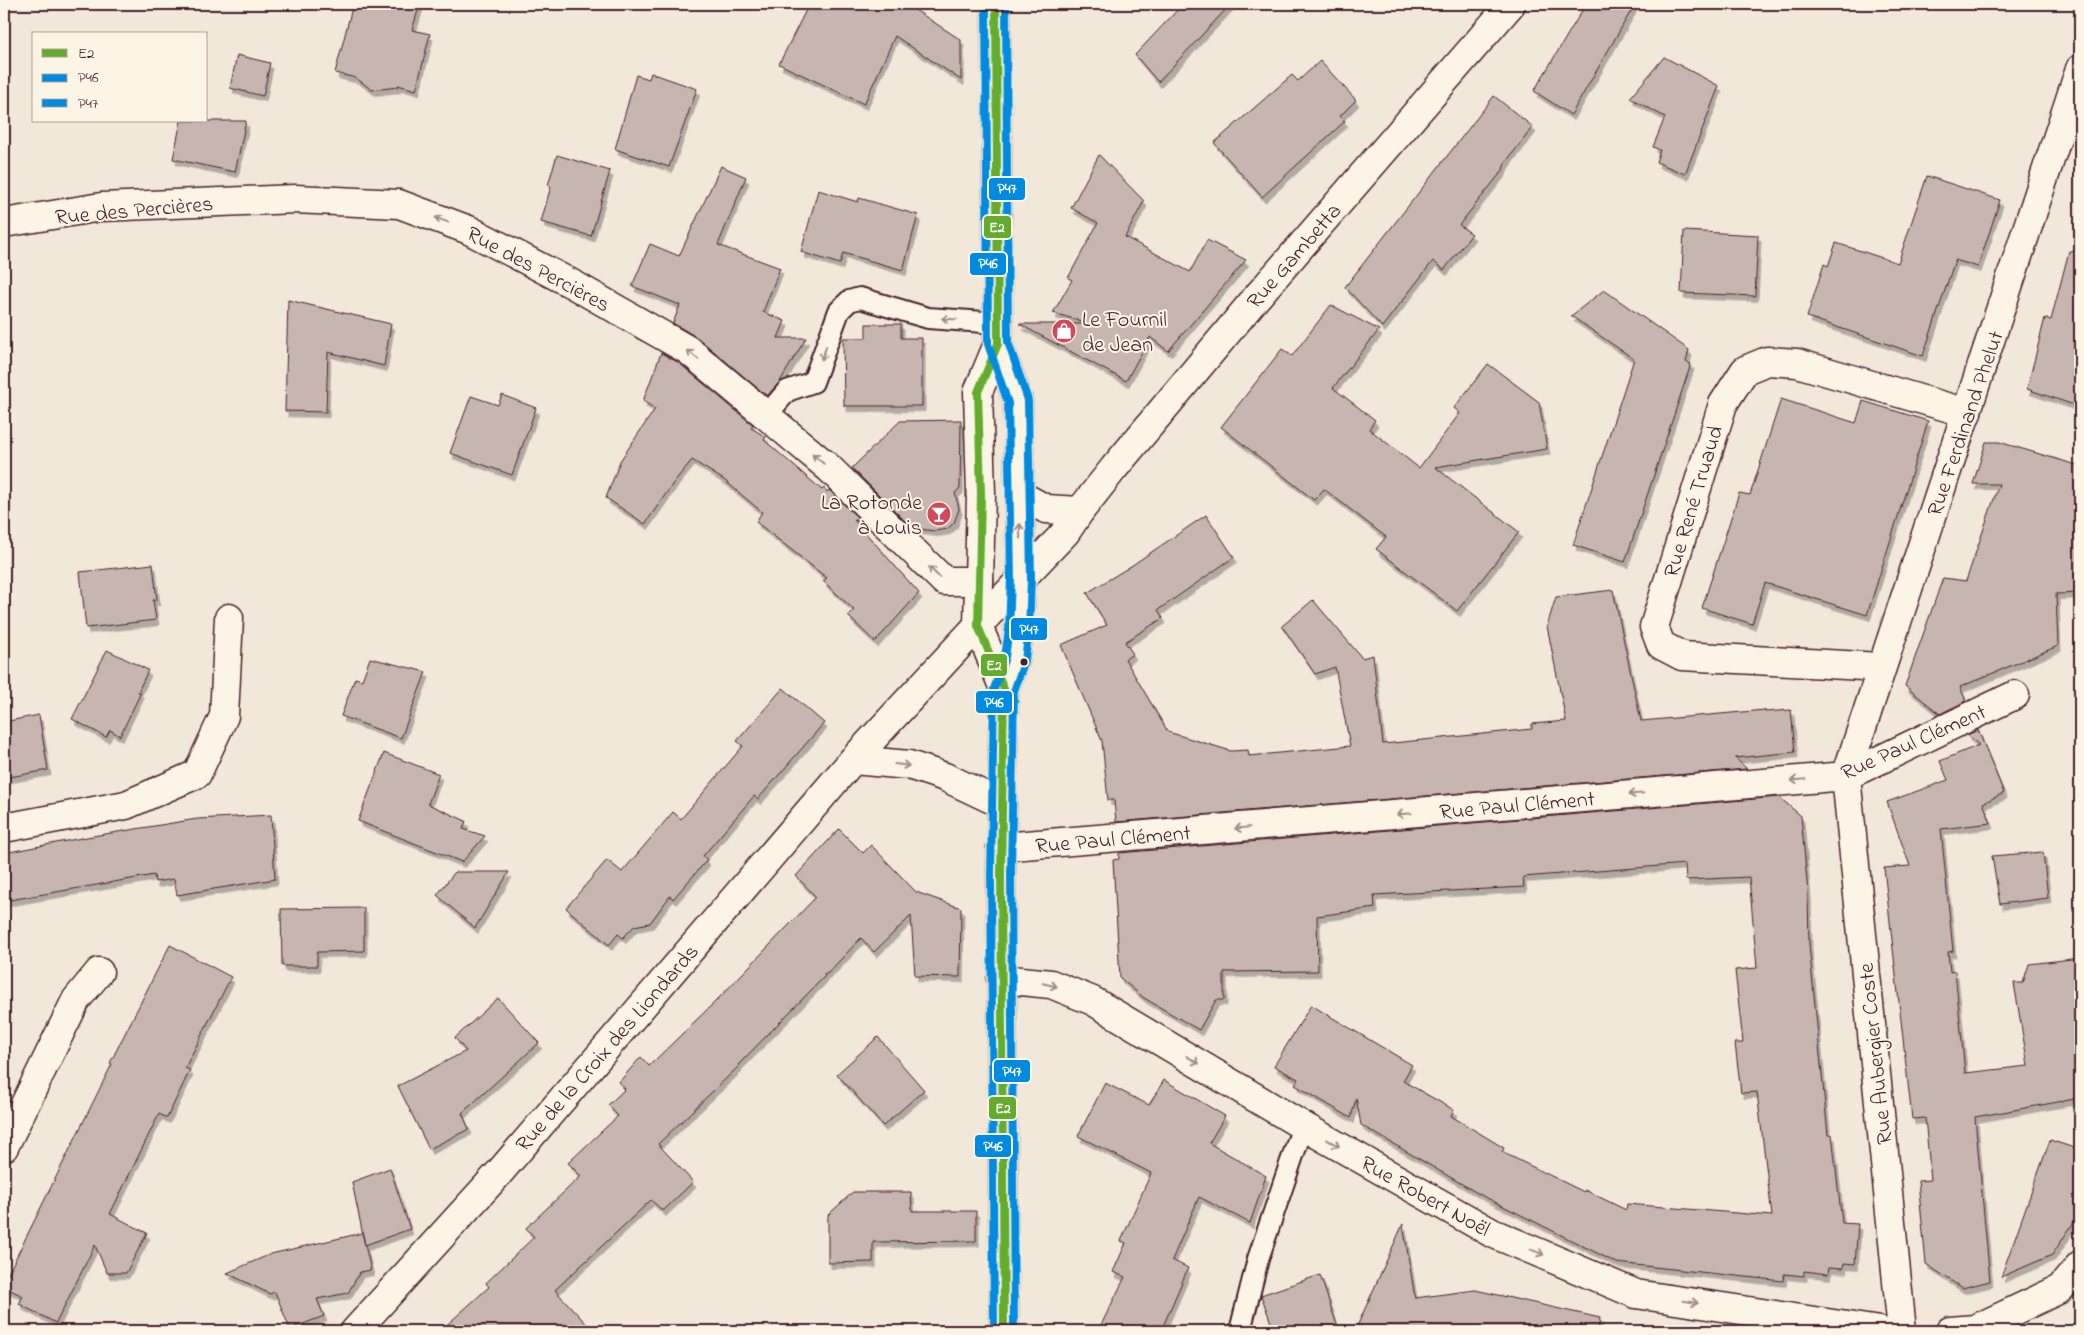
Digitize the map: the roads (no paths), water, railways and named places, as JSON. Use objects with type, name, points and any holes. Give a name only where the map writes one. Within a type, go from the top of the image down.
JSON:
[{"type":"street","points":[[996,4],[998,333],[1018,401],[1022,579],[1015,660],[1004,689],[1001,847],[1004,1331]]},
{"type":"street","name":"Rue Gambetta","points":[[1022,579],[1066,532],[1080,510],[1256,298],[1511,4]]},
{"type":"street","name":"Rue Ferdinand Phelut","points":[[1846,776],[1968,413],[2080,69]]},
{"type":"street","name":"Rue des Percières","points":[[4,223],[101,207],[295,199],[398,204],[469,230],[574,285],[688,350],[829,468],[944,581],[979,581]]},
{"type":"street","points":[[998,333],[978,392],[980,465],[978,626],[1004,689]]},
{"type":"street","name":"Rue René Truaud","points":[[1881,668],[1682,656],[1661,645],[1654,627],[1723,404],[1745,370],[1767,361],[1797,363],[1968,413]]},
{"type":"street","points":[[1020,495],[1046,508],[1080,510]]},
{"type":"street","name":"Rue de la Croix des Liondards","points":[[355,1331],[499,1173],[854,760],[1022,579]]},
{"type":"street","points":[[4,828],[126,805],[196,774],[224,716],[229,618]]},
{"type":"street","name":"Rue Paul Clément","points":[[1001,847],[1846,776],[2015,695]]},
{"type":"street","points":[[854,760],[909,766],[945,777],[1002,804]]},
{"type":"street","name":"Rue Aubergier Coste","points":[[1846,776],[1902,1331]]},
{"type":"street","points":[[4,1147],[76,1000],[99,972]]},
{"type":"street","name":"Rue Robert Noël","points":[[1001,979],[1051,984],[1093,1001],[1303,1126],[1492,1233],[1636,1294],[1880,1331]]},
{"type":"street","points":[[1950,1331],[1975,1329],[2060,1289],[2080,1265]]},
{"type":"lane","points":[[766,416],[787,390],[813,382],[838,311],[849,301],[860,298],[928,318],[998,333]]},
{"type":"lane","points":[[1240,1331],[1258,1259],[1303,1126]]},
{"type":"place","name":"Le Fournil de Jean","points":[[1064,331]]},
{"type":"place","name":"La Rotonde à Louis","points":[[939,514]]}]
